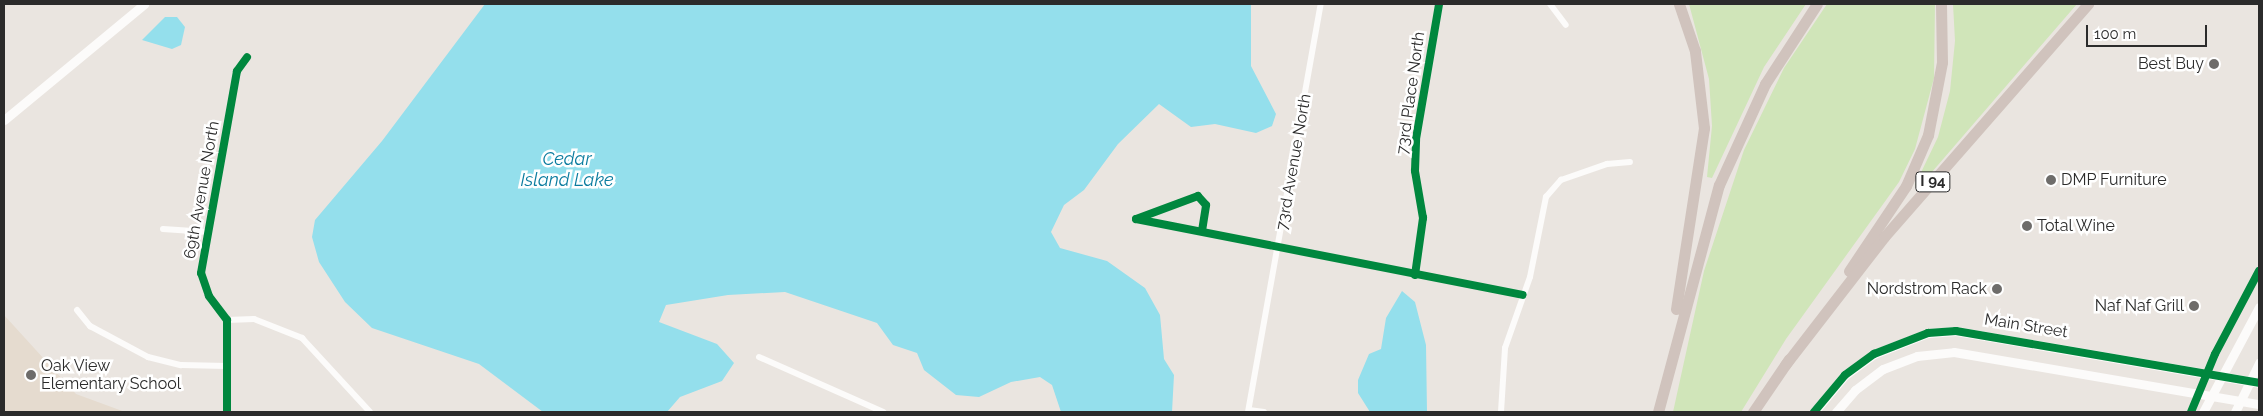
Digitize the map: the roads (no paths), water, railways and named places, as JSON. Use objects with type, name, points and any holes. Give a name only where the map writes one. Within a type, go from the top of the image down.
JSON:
[{"type":"highway","points":[[1658,411],[1703,146],[1700,74],[1679,4]]},
{"type":"highway","points":[[1658,411],[1719,185],[1765,84],[1817,4]]},
{"type":"highway","points":[[1785,365],[1885,220],[1922,153],[1941,70],[1941,4]]},
{"type":"highway","name":"I 94","points":[[1753,412],[1785,365],[1884,237],[2088,4]]},
{"type":"street","points":[[5,116],[144,4]]},
{"type":"street","name":"73rd Avenue North","points":[[1264,412],[1249,411],[1321,4]]},
{"type":"street","name":"73rd Place North","points":[[1415,276],[1423,218],[1415,171],[1416,139],[1439,4]]},
{"type":"street","points":[[1550,4],[1566,24]]},
{"type":"street","name":"69th Avenue North","points":[[227,320],[202,280],[208,232],[237,71],[247,58]]},
{"type":"street","points":[[1501,412],[1505,348],[1523,295],[1542,207],[1551,188],[1607,164],[1630,162]]},
{"type":"street","points":[[1202,231],[1206,205],[1198,196],[1136,219],[1279,246],[1415,276],[1523,295]]},
{"type":"street","points":[[163,229],[208,232]]},
{"type":"street","points":[[2203,412],[2259,307]]},
{"type":"street","points":[[77,310],[90,326],[148,357],[181,365],[227,366]]},
{"type":"street","points":[[227,412],[227,320],[254,319],[302,338],[370,412]]},
{"type":"street","name":"Main Street","points":[[1814,412],[1858,364],[1890,345],[1928,333],[1984,332],[2222,375],[2259,384]]},
{"type":"street","points":[[1836,412],[1855,390],[1883,370],[1917,356],[1954,352],[2211,394],[2259,404]]},
{"type":"street","points":[[759,357],[883,412]]},
{"type":"street","points":[[2235,412],[2259,363]]},
{"type":"water","name":"Cedar Island Lake","points":[[485,4],[1251,4],[1251,66],[1276,114],[1272,126],[1256,133],[1215,124],[1191,127],[1159,104],[1118,144],[1084,190],[1064,205],[1051,232],[1060,248],[1107,261],[1145,288],[1160,315],[1164,359],[1174,375],[1172,412],[1061,412],[1052,385],[1040,377],[1011,382],[979,397],[956,395],[924,370],[917,353],[893,345],[877,323],[785,292],[728,295],[666,305],[659,322],[717,344],[734,363],[722,381],[680,397],[667,412],[543,412],[479,364],[372,328],[345,302],[319,262],[312,237],[315,220],[382,141]]},
{"type":"water","points":[[165,17],[177,17],[185,27],[181,45],[172,49],[142,40]]},
{"type":"water","points":[[1402,291],[1415,302],[1426,345],[1427,412],[1370,412],[1358,393],[1358,380],[1369,354],[1381,349],[1386,318]]},
{"type":"place","name":"Best Buy","points":[[2214,64]]},
{"type":"place","name":"DMP Furniture","points":[[2051,180]]},
{"type":"place","name":"Total Wine","points":[[2027,226]]},
{"type":"place","name":"Nordstrom Rack","points":[[1997,289]]},
{"type":"place","name":"Naf Naf Grill","points":[[2194,306]]},
{"type":"place","name":"Oak View Elementary School","points":[[31,375]]}]
